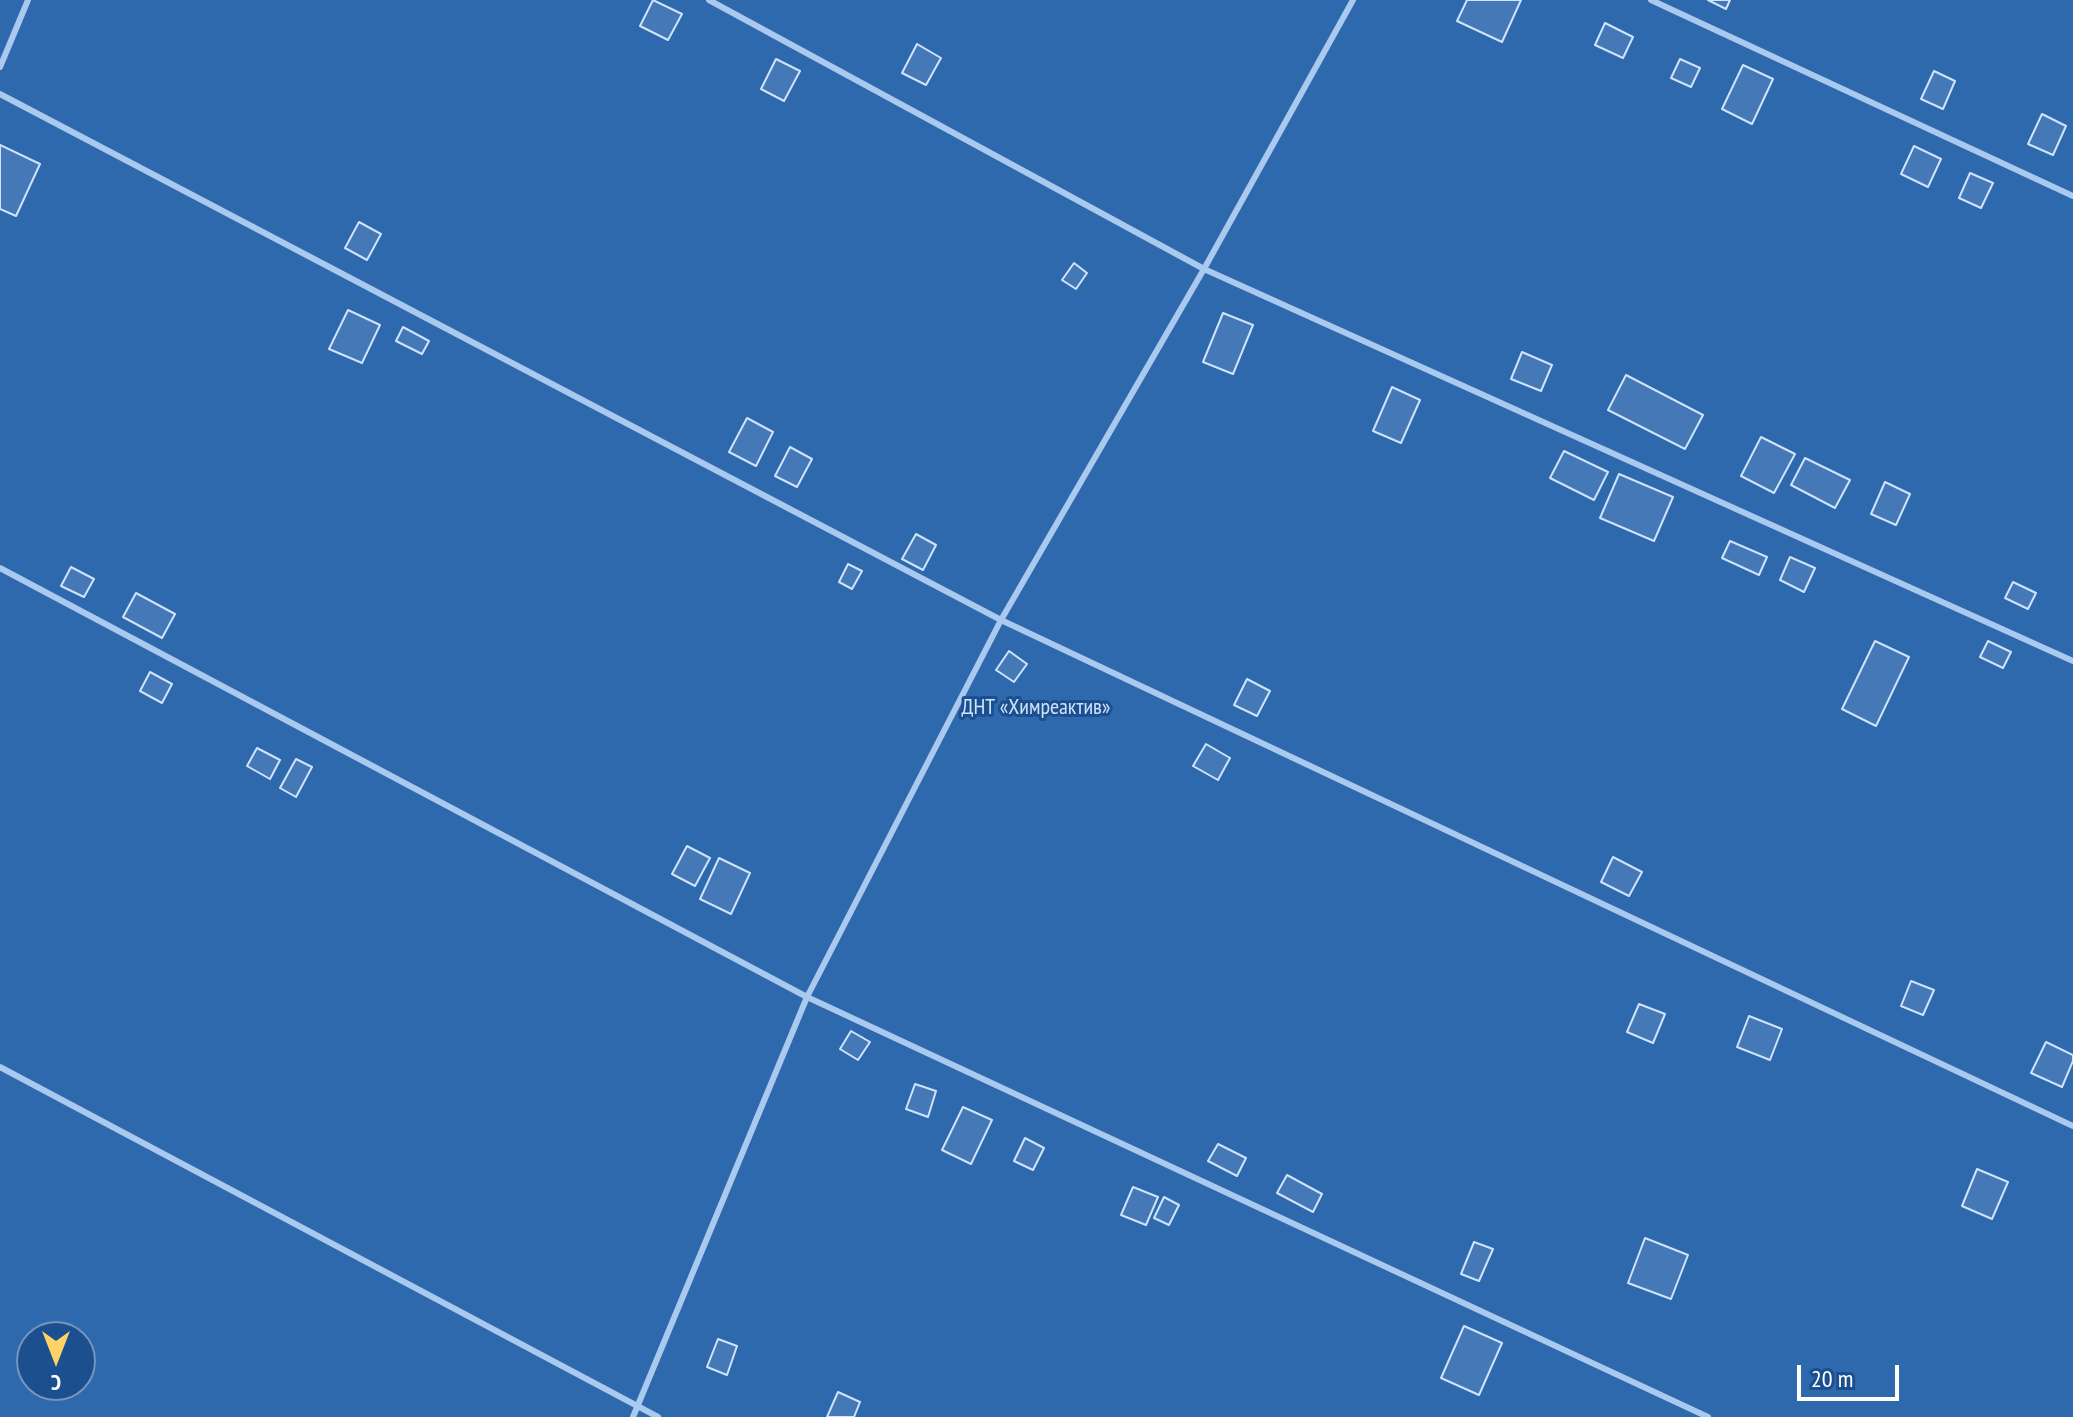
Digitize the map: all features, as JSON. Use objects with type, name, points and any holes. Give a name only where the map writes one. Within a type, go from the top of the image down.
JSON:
[{"type":"lane","points":[[0,67],[28,0]]},
{"type":"lane","points":[[709,0],[1204,269],[2073,661]]},
{"type":"lane","points":[[633,1417],[807,997],[1001,620],[1204,269],[1353,0]]},
{"type":"lane","points":[[1651,0],[2073,196]]},
{"type":"lane","points":[[0,94],[1001,620],[2073,1126]]},
{"type":"lane","points":[[0,568],[807,997],[1708,1417]]},
{"type":"lane","points":[[0,1067],[658,1417]]},
{"type":"green space","name":"ДНТ «Химреактив»","points":[[0,0],[2073,0],[2073,1417],[0,1417]]},
{"type":"building","points":[[653,0],[682,14],[668,40],[640,26]]},
{"type":"building","points":[[1467,0],[1521,0],[1502,42],[1457,21]]},
{"type":"building","points":[[1708,0],[1730,0],[1726,9]]},
{"type":"building","points":[[1605,23],[1633,37],[1623,58],[1595,45]]},
{"type":"building","points":[[917,44],[941,58],[926,85],[902,73]]},
{"type":"building","points":[[776,59],[800,71],[784,101],[761,89]]},
{"type":"building","points":[[1680,59],[1700,68],[1691,87],[1671,78]]},
{"type":"building","points":[[1743,65],[1773,79],[1752,124],[1722,109]]},
{"type":"building","points":[[1934,71],[1955,81],[1943,109],[1921,99]]},
{"type":"building","points":[[2042,114],[2066,126],[2053,155],[2028,144]]},
{"type":"building","points":[[0,145],[40,164],[16,216],[0,209]]},
{"type":"building","points":[[1914,146],[1941,159],[1928,187],[1901,174]]},
{"type":"building","points":[[1970,173],[1993,183],[1981,208],[1959,198]]},
{"type":"building","points":[[359,222],[381,234],[367,260],[345,248]]},
{"type":"building","points":[[1074,263],[1087,273],[1076,289],[1062,280]]},
{"type":"building","points":[[348,310],[380,325],[362,363],[329,349]]},
{"type":"building","points":[[1223,313],[1253,325],[1233,374],[1203,362]]},
{"type":"building","points":[[403,327],[429,341],[422,354],[396,341]]},
{"type":"building","points":[[1522,352],[1552,365],[1541,391],[1511,379]]},
{"type":"building","points":[[1626,375],[1703,415],[1685,449],[1608,410]]},
{"type":"building","points":[[1392,387],[1420,400],[1401,443],[1373,431]]},
{"type":"building","points":[[747,418],[773,432],[756,466],[729,452]]},
{"type":"building","points":[[1761,437],[1795,454],[1774,493],[1741,476]]},
{"type":"building","points":[[790,447],[812,459],[797,487],[775,476]]},
{"type":"building","points":[[1564,451],[1608,472],[1594,500],[1550,478]]},
{"type":"building","points":[[1805,458],[1850,480],[1835,508],[1791,485]]},
{"type":"building","points":[[1619,474],[1673,497],[1654,541],[1600,518]]},
{"type":"building","points":[[1885,482],[1910,494],[1896,525],[1871,514]]},
{"type":"building","points":[[916,534],[936,545],[923,570],[902,559]]},
{"type":"building","points":[[1730,541],[1767,557],[1759,575],[1722,558]]},
{"type":"building","points":[[1790,557],[1815,568],[1804,592],[1780,580]]},
{"type":"building","points":[[848,564],[862,571],[852,589],[839,582]]},
{"type":"building","points":[[71,567],[94,579],[84,597],[61,586]]},
{"type":"building","points":[[2013,582],[2036,593],[2028,609],[2005,598]]},
{"type":"building","points":[[136,593],[175,614],[162,638],[123,617]]},
{"type":"building","points":[[1875,641],[1909,657],[1876,726],[1842,709]]},
{"type":"building","points":[[1988,641],[2011,652],[2003,668],[1980,657]]},
{"type":"building","points":[[1009,651],[1027,664],[1014,682],[996,670]]},
{"type":"building","points":[[150,672],[172,684],[162,703],[140,691]]},
{"type":"building","points":[[1247,679],[1270,691],[1257,716],[1234,705]]},
{"type":"building","points":[[1206,744],[1230,758],[1218,780],[1193,766]]},
{"type":"building","points":[[257,748],[280,760],[270,779],[247,766]]},
{"type":"building","points":[[296,759],[312,767],[296,797],[280,788]]},
{"type":"building","points":[[687,846],[710,858],[695,886],[672,874]]},
{"type":"building","points":[[1613,857],[1642,872],[1629,896],[1601,882]]},
{"type":"building","points":[[719,858],[750,873],[731,914],[700,899]]},
{"type":"building","points":[[1911,981],[1934,990],[1923,1015],[1901,1006]]},
{"type":"building","points":[[1639,1004],[1665,1014],[1653,1043],[1627,1032]]},
{"type":"building","points":[[1749,1016],[1782,1029],[1770,1060],[1737,1047]]},
{"type":"building","points":[[851,1031],[870,1042],[858,1060],[840,1049]]},
{"type":"building","points":[[2046,1042],[2073,1055],[2062,1087],[2031,1073]]},
{"type":"building","points":[[915,1084],[936,1091],[928,1117],[906,1109]]},
{"type":"building","points":[[963,1107],[992,1120],[971,1164],[942,1150]]},
{"type":"building","points":[[1025,1138],[1044,1148],[1033,1170],[1014,1161]]},
{"type":"building","points":[[1218,1144],[1246,1158],[1237,1176],[1208,1161]]},
{"type":"building","points":[[1977,1169],[2008,1182],[1992,1219],[1962,1206]]},
{"type":"building","points":[[1287,1175],[1322,1194],[1313,1212],[1277,1193]]},
{"type":"building","points":[[1133,1187],[1158,1197],[1146,1225],[1121,1215]]},
{"type":"building","points":[[1164,1197],[1179,1205],[1169,1225],[1154,1218]]},
{"type":"building","points":[[1645,1238],[1688,1255],[1671,1299],[1628,1283]]},
{"type":"building","points":[[1474,1242],[1493,1249],[1479,1281],[1461,1274]]},
{"type":"building","points":[[1464,1326],[1502,1343],[1479,1395],[1441,1378]]},
{"type":"building","points":[[718,1339],[737,1346],[727,1375],[707,1367]]},
{"type":"building","points":[[838,1392],[860,1402],[854,1417],[827,1417]]}]
